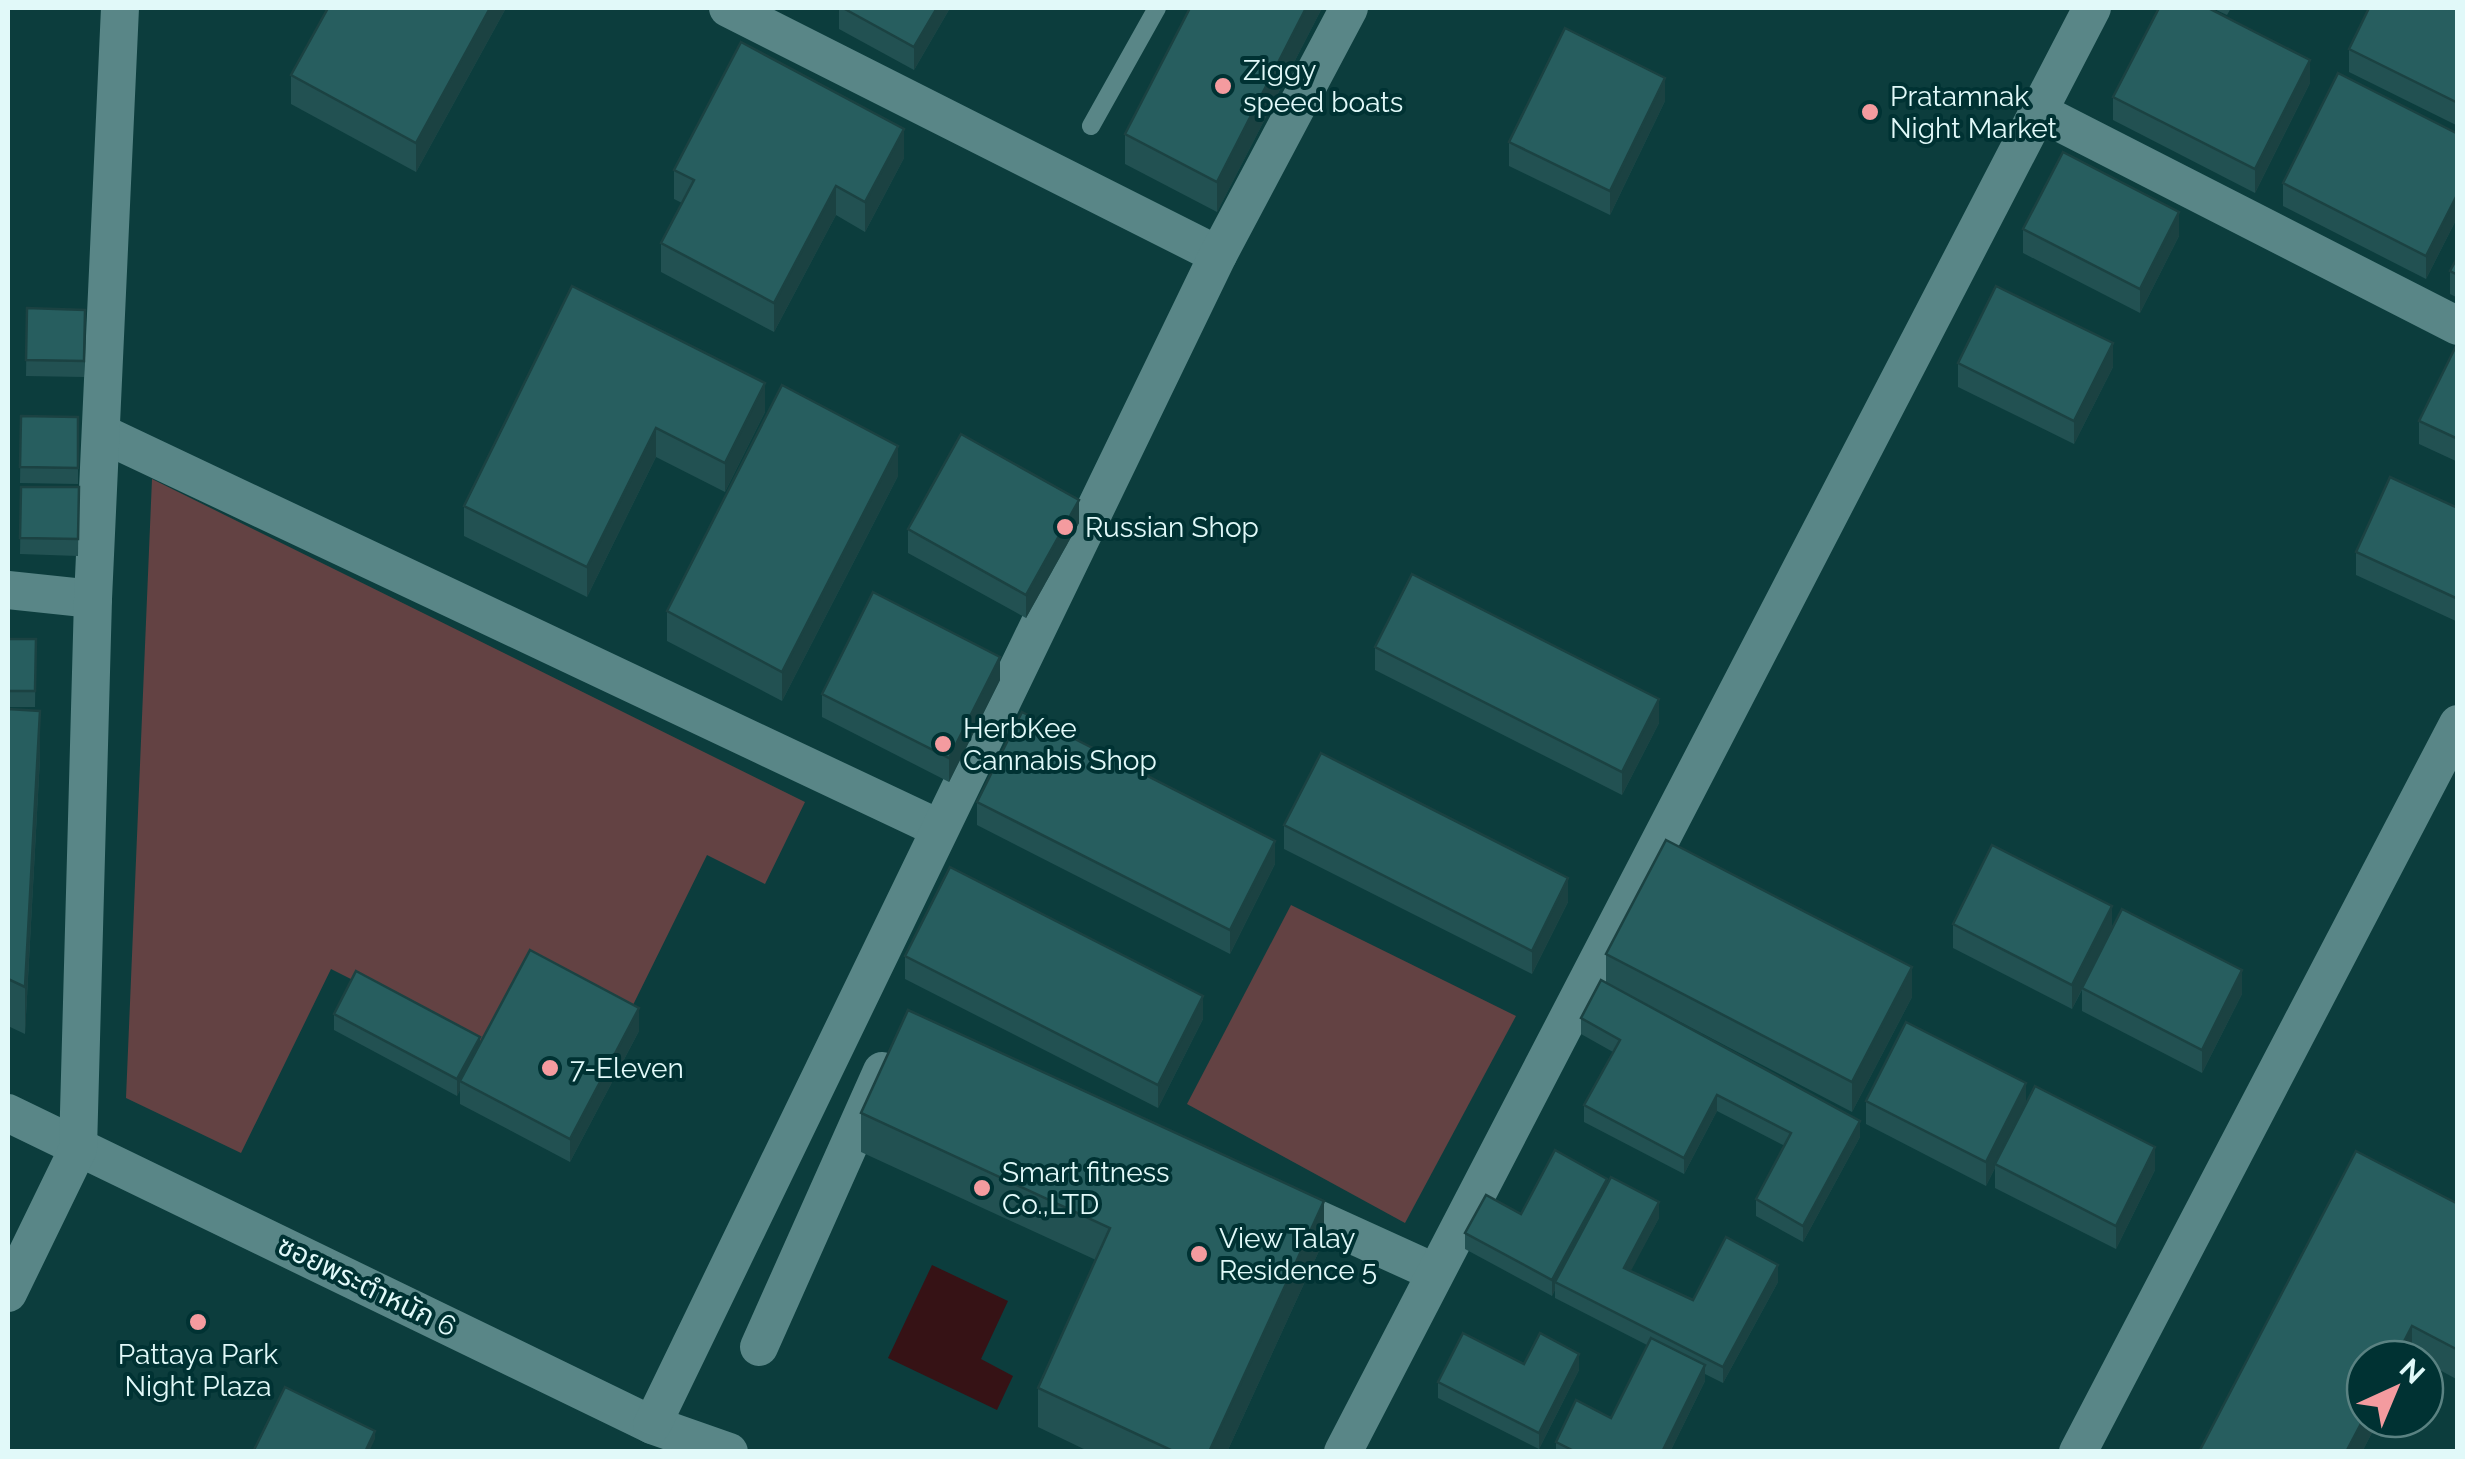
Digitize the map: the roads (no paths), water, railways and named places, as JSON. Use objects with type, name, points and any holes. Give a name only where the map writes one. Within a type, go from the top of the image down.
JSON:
[{"type":"street","points":[[8,1293],[78,1149],[92,599],[120,8]]},
{"type":"street","points":[[728,8],[1218,256]]},
{"type":"street","points":[[652,1424],[1218,256],[1350,8]]},
{"type":"street","points":[[1343,1452],[2092,8]]},
{"type":"street","points":[[2038,112],[2458,326]]},
{"type":"street","points":[[101,434],[938,828]]},
{"type":"street","points":[[8,590],[92,599]]},
{"type":"street","points":[[2078,1452],[2458,724]]},
{"type":"street","points":[[759,1347],[900,1031]]},
{"type":"street","name":"ซอยพระตำหนัก 6","points":[[8,1113],[652,1424],[728,1452]]},
{"type":"street","points":[[1238,1184],[1434,1272]]},
{"type":"lane","points":[[1090,126],[1157,8]]},
{"type":"place","name":"Ziggy speed boats","points":[[1223,86]]},
{"type":"place","name":"Pratamnak Night Market","points":[[1870,112]]},
{"type":"place","name":"Russian Shop","points":[[1065,527]]},
{"type":"place","name":"HerbKee Cannabis Shop","points":[[943,744]]},
{"type":"place","name":"7-Eleven","points":[[550,1068]]},
{"type":"place","name":"Smart fitness Co.,LTD","points":[[982,1188]]},
{"type":"place","name":"View Talay Residence 5","points":[[1199,1254]]},
{"type":"place","name":"Pattaya Park Night Plaza","points":[[198,1322]]}]
